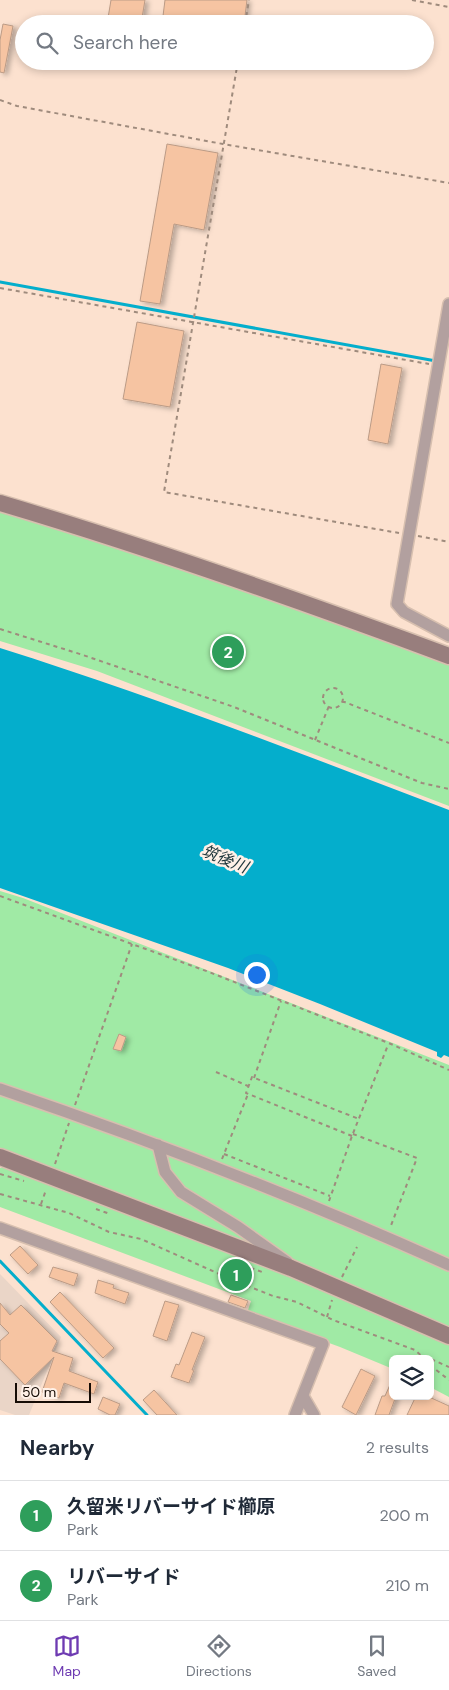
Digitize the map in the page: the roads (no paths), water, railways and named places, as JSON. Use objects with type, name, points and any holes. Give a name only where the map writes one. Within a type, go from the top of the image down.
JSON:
[{"type":"street","points":[[449,304],[398,604],[404,612],[449,636]]},
{"type":"street","points":[[0,503],[242,581],[449,656]]},
{"type":"street","points":[[0,1089],[72,1113],[218,1167],[325,1210],[449,1265]]},
{"type":"street","points":[[158,1145],[165,1172],[181,1192],[238,1227],[305,1274],[335,1293],[449,1336]]},
{"type":"street","points":[[0,1157],[49,1182],[305,1274]]},
{"type":"street","points":[[0,1228],[323,1344],[296,1415]]},
{"type":"street","points":[[303,1396],[314,1415]]},
{"type":"water","name":"筑後川","points":[[0,648],[170,705],[449,810],[449,1057],[444,1055],[441,1058],[437,1056],[437,1052],[228,968],[0,888]]},
{"type":"waterway","points":[[0,282],[436,361]]},
{"type":"waterway","points":[[0,1261],[147,1415]]},
{"type":"place","name":"リバーサイド","points":[[228,652]]},
{"type":"place","name":"久留米リバーサイド櫛原","points":[[236,1275]]}]
